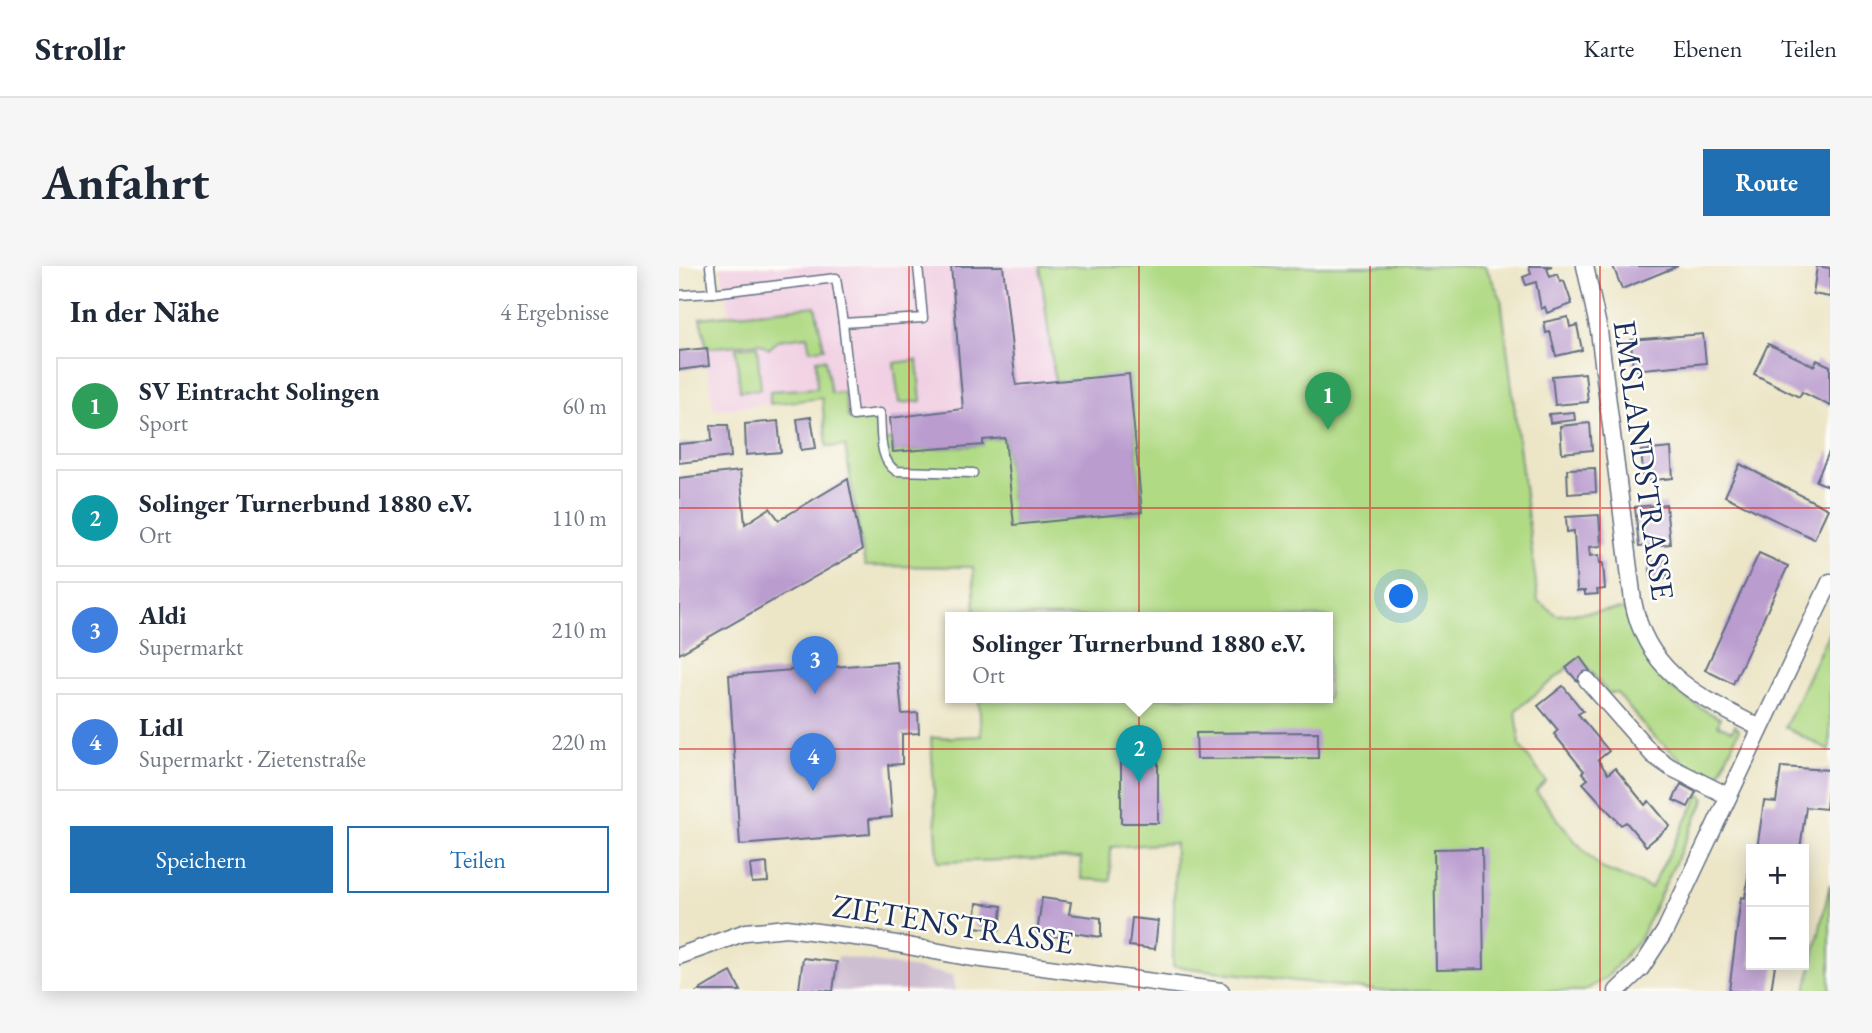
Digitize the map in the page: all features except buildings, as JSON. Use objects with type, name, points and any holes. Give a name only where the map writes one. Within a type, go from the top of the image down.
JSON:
[{"type":"street","name":"EMSLANDSTRASSE","points":[[1585,266],[1599,331],[1633,601],[1639,621],[1658,658],[1686,688],[1760,728]]},
{"type":"street","points":[[1617,991],[1633,978],[1659,943],[1830,582]]},
{"type":"street","points":[[1587,680],[1653,755],[1670,767],[1728,796]]},
{"type":"street","name":"ZIETENSTRASSE","points":[[679,956],[746,932],[787,928],[870,939],[967,957],[1221,991]]},
{"type":"lane","points":[[709,266],[713,293]]},
{"type":"lane","points":[[843,323],[923,318],[918,266]]},
{"type":"lane","points":[[679,295],[836,278],[853,416],[880,413],[884,458],[896,471],[974,473]]},
{"type":"shaded area","points":[[721,266],[1040,266],[1055,381],[1129,374],[1142,512],[1014,525],[983,445],[893,452],[891,440],[827,447],[822,398],[714,410],[700,318],[729,315]]},
{"type":"shaded area","points":[[838,956],[953,975],[956,991],[833,991]]},
{"type":"green space","points":[[1040,266],[1485,266],[1501,298],[1538,601],[1557,615],[1624,609],[1649,662],[1671,687],[1720,718],[1718,725],[1732,731],[1735,725],[1739,730],[1718,777],[1708,778],[1684,767],[1682,760],[1649,732],[1617,693],[1608,693],[1580,658],[1516,710],[1520,746],[1546,781],[1536,791],[1576,842],[1601,868],[1651,888],[1700,794],[1705,799],[1640,938],[1607,977],[1584,991],[1379,991],[1173,966],[1175,843],[1111,847],[1110,881],[1081,879],[1081,858],[938,862],[931,738],[981,736],[979,703],[1333,703],[1333,612],[975,612],[973,567],[865,566],[845,446],[827,447],[822,398],[770,404],[770,391],[817,388],[816,360],[825,359],[831,393],[844,392],[848,418],[875,418],[879,441],[892,440],[893,452],[983,445],[983,440],[1005,438],[1014,524],[1142,512],[1129,375],[1055,382]]},
{"type":"green space","points":[[815,306],[824,348],[810,350],[807,336],[778,340],[769,349],[759,343],[707,348],[700,318]]},
{"type":"green space","points":[[757,346],[761,389],[740,391],[736,348]]},
{"type":"green space","points":[[917,360],[921,401],[899,403],[894,363]]},
{"type":"green space","points":[[1830,630],[1830,751],[1785,727]]},
{"type":"green space","points":[[1830,884],[1830,991],[1806,991]]},
{"type":"place","name":"SV Eintracht Solingen","points":[[1328,430]]},
{"type":"place","name":"Aldi","points":[[815,694]]},
{"type":"place","name":"Solinger Turnerbund 1880 e.V.","points":[[1139,783]]},
{"type":"place","name":"Lidl","points":[[813,791]]}]
